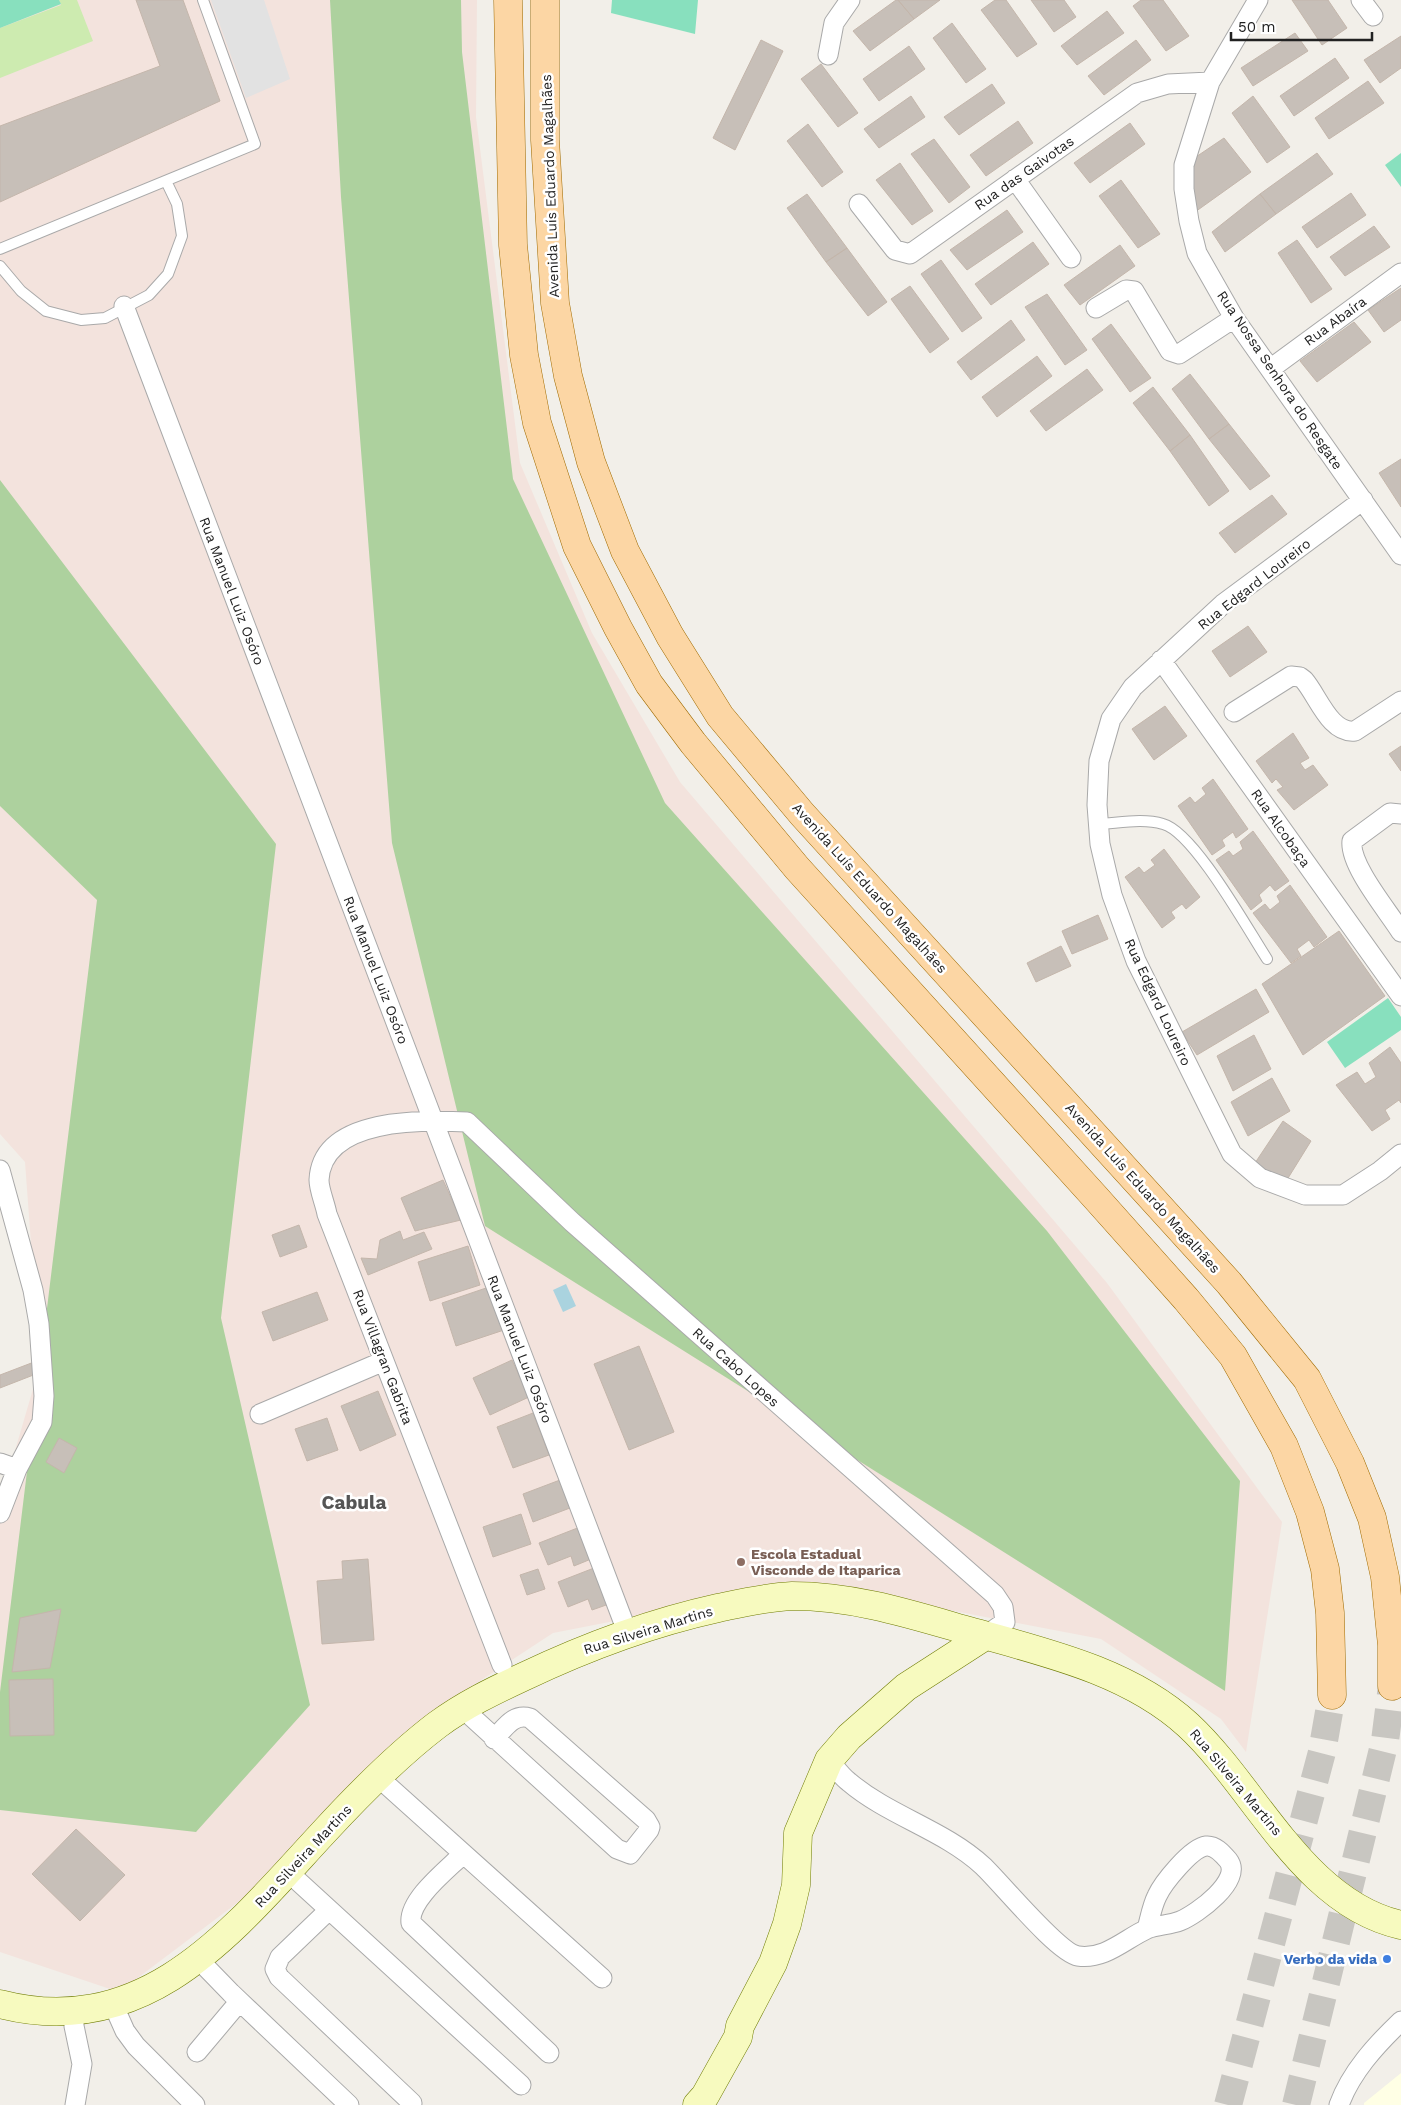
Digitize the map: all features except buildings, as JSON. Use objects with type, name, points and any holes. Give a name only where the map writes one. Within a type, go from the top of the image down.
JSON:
[{"type":"main road","points":[[508,0],[513,245],[524,354],[537,423],[577,546],[650,684],[693,743],[796,868],[1096,1198],[1186,1299],[1233,1356],[1284,1446],[1310,1512],[1325,1569],[1330,1613],[1332,1696]]},
{"type":"main road","name":"Avenida Luís Eduardo Magalhães","points":[[545,0],[545,140],[555,303],[568,376],[590,462],[625,551],[670,636],[726,723],[802,814],[1229,1283],[1307,1379],[1350,1463],[1372,1518],[1385,1577],[1392,1645],[1392,1686]]},
{"type":"main road","name":"Rua Silveira Martins","points":[[0,2004],[26,2011],[74,2012],[113,2004],[144,1992],[198,1959],[229,1934],[378,1777],[410,1747],[462,1708],[552,1663],[628,1634],[703,1611],[786,1596],[834,1597],[874,1604],[985,1636],[1105,1674],[1146,1694],[1170,1710],[1210,1747],[1306,1866],[1331,1889],[1360,1910],[1401,1925]]},
{"type":"main road","points":[[699,2103],[699,2093],[732,2033],[740,2026],[774,1963],[787,1924],[796,1885],[798,1833],[829,1760],[849,1737],[906,1688],[948,1658],[985,1636]]},
{"type":"street","points":[[828,55],[834,24],[850,0]]},
{"type":"street","name":"Rua Nossa Senhora do Resgate","points":[[1258,0],[1210,82],[1184,165],[1184,189],[1197,253],[1234,318],[1400,549]]},
{"type":"street","points":[[1361,0],[1373,16]]},
{"type":"street","name":"Rua das Gaivotas","points":[[859,204],[895,250],[910,254],[1136,93],[1168,84],[1210,82]]},
{"type":"street","points":[[1015,179],[1071,258]]},
{"type":"street","name":"Rua Abaíra","points":[[1270,369],[1401,273]]},
{"type":"street","points":[[1096,308],[1126,290],[1134,292],[1170,351],[1175,354],[1179,354],[1234,318]]},
{"type":"street","name":"Rua Manuel Luiz Osóro","points":[[124,306],[628,1634]]},
{"type":"street","name":"Rua Edgard Loureiro","points":[[1363,500],[1223,604],[1133,687],[1111,719],[1099,761],[1098,824],[1100,844],[1112,895],[1136,961],[1232,1154],[1260,1178],[1305,1195],[1343,1195],[1380,1171],[1401,1154]]},
{"type":"street","name":"Rua Alcobaça","points":[[1161,660],[1401,996]]},
{"type":"street","points":[[1234,712],[1290,676],[1300,677],[1304,680],[1337,727],[1349,732],[1355,731],[1401,701]]},
{"type":"street","points":[[1401,814],[1390,813],[1352,841],[1351,850],[1359,867],[1401,932]]},
{"type":"street","name":"Rua Villagran Gabrita","points":[[433,1120],[366,1129],[340,1141],[325,1159],[319,1180],[327,1214],[502,1665]]},
{"type":"street","name":"Rua Cabo Lopes","points":[[433,1120],[467,1122],[579,1229],[995,1595],[1004,1607],[1005,1622],[985,1636]]},
{"type":"street","points":[[0,1170],[34,1290],[39,1324],[44,1396],[42,1422],[9,1466],[0,1513]]},
{"type":"street","points":[[260,1414],[384,1361]]},
{"type":"street","points":[[462,1708],[494,1739],[620,1852],[630,1854],[649,1830],[650,1827],[646,1820],[530,1718],[516,1717],[494,1739]]},
{"type":"street","points":[[829,1760],[848,1782],[894,1812],[935,1833],[980,1864],[1066,1952],[1078,1956],[1096,1955],[1118,1948],[1148,1929],[1179,1922],[1208,1902],[1228,1882],[1231,1875],[1232,1866],[1215,1847],[1205,1846],[1196,1851],[1162,1886],[1156,1898],[1148,1929]]},
{"type":"street","points":[[378,1777],[602,1978]]},
{"type":"street","points":[[462,1854],[417,1900],[410,1914],[411,1922],[549,2053]]},
{"type":"street","points":[[288,1872],[521,2085]]},
{"type":"street","points":[[329,1910],[280,1956],[275,1969],[279,1976],[412,2104]]},
{"type":"street","points":[[198,1959],[239,2002],[349,2105]]},
{"type":"street","points":[[197,2052],[239,2002]]},
{"type":"street","points":[[113,2004],[117,2016],[136,2046],[194,2105]]},
{"type":"street","points":[[74,2012],[74,2026],[82,2064],[75,2105]]},
{"type":"street","points":[[1340,2105],[1343,2094],[1360,2065],[1382,2039],[1401,2021]]},
{"type":"lane","points":[[0,249],[255,144],[203,0]]},
{"type":"lane","points":[[0,266],[21,291],[46,311],[81,320],[105,318],[124,306],[149,295],[168,274],[182,236],[177,204],[166,181]]},
{"type":"lane","points":[[1098,824],[1147,821],[1175,829],[1190,845],[1218,884],[1266,959]]},
{"type":"shaded area","points":[[0,0],[477,0],[476,117],[520,463],[592,633],[680,782],[1107,1283],[1282,1522],[1246,1752],[1221,1719],[1101,1639],[808,1583],[553,1633],[420,1720],[245,1897],[119,1992],[0,1952],[0,1502],[40,1365],[25,1162],[0,1134]]},
{"type":"shaded area","points":[[211,0],[264,0],[290,79],[246,98]]},
{"type":"shaded area","points":[[1401,2073],[1401,2105],[1364,2105],[1364,2103]]},
{"type":"green space","points":[[0,0],[59,0],[61,4],[0,28]]},
{"type":"green space","points":[[59,0],[77,0],[93,41],[0,78],[0,28],[61,5]]},
{"type":"green space","points":[[330,0],[461,0],[462,52],[513,479],[665,803],[1047,1231],[1240,1481],[1225,1691],[485,1226],[392,843],[341,197]]},
{"type":"green space","points":[[612,0],[698,0],[695,34],[611,13]]},
{"type":"green space","points":[[1401,153],[1401,187],[1385,165]]},
{"type":"green space","points":[[0,480],[276,844],[221,1318],[310,1705],[196,1832],[0,1810],[0,1692],[97,900],[0,806]]},
{"type":"green space","points":[[1388,998],[1401,1017],[1401,1030],[1345,1068],[1327,1042]]},
{"type":"water","points":[[566,1284],[576,1306],[563,1312],[553,1290]]},
{"type":"tunnel","points":[[1296,2105],[1385,1741],[1392,1686]]},
{"type":"tunnel","points":[[1228,2105],[1322,1752],[1332,1695]]},
{"type":"place","name":"Escola Estadual Visconde de Itaparica","points":[[741,1562]]},
{"type":"place","name":"Verbo da vida","points":[[1387,1959]]},
{"type":"district","name":"Cabula","points":[[354,1502]]}]
